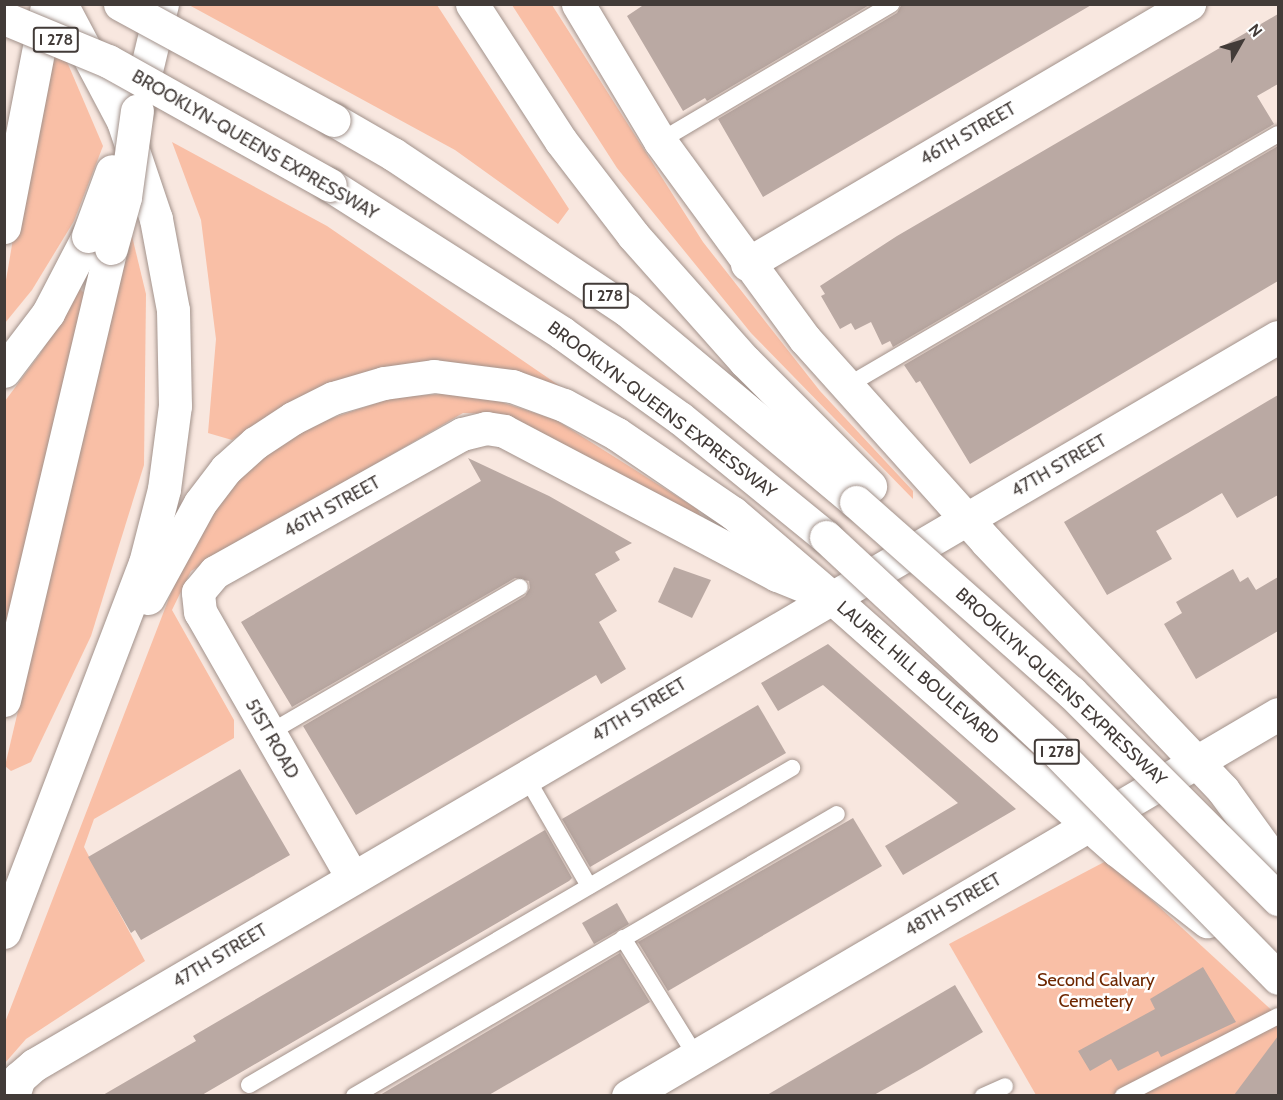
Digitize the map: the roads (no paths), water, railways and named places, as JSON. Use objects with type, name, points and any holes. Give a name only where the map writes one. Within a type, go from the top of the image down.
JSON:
[{"type":"main road","name":"I 278","points":[[120,4],[334,120],[411,166],[627,310],[863,494]]},
{"type":"main road","points":[[4,371],[99,242],[125,197],[137,111],[154,49],[162,4]]},
{"type":"main road","points":[[472,4],[561,141],[633,235],[863,494]]},
{"type":"main road","points":[[578,4],[660,141],[747,264],[845,387],[1223,790],[1278,866]]},
{"type":"main road","name":"46TH STREET","points":[[747,264],[1190,4]]},
{"type":"main road","points":[[4,227],[51,7]]},
{"type":"main road","points":[[4,932],[111,659],[145,563],[164,489],[175,406],[173,310],[156,219],[143,173],[98,68],[51,7]]},
{"type":"main road","name":"BROOKLYN-QUEENS EXPRESSWAY","points":[[4,18],[108,61],[330,185],[562,333],[680,418],[826,537],[1052,747],[1278,978]]},
{"type":"main road","points":[[4,38],[108,61]]},
{"type":"main road","points":[[4,700],[99,242]]},
{"type":"main road","name":"47TH STREET","points":[[13,1095],[19,1078],[34,1065],[1278,337]]},
{"type":"main road","points":[[111,659],[167,567],[200,503],[239,456],[274,429],[333,398],[384,382],[434,376],[512,386],[564,405],[617,434],[733,513],[831,597]]},
{"type":"main road","name":"46TH STREET","points":[[197,598],[200,586],[215,572],[478,428]]},
{"type":"main road","name":"LAUREL HILL BOULEVARD","points":[[478,428],[504,431],[777,575],[831,597],[1091,825],[1278,978]]},
{"type":"main road","name":"BROOKLYN-QUEENS EXPRESSWAY","points":[[863,494],[1071,692],[1278,899]]},
{"type":"main road","name":"51ST ROAD","points":[[197,598],[204,619],[352,878]]},
{"type":"main road","name":"48TH STREET","points":[[646,1091],[696,1056],[1278,714]]},
{"type":"lane","points":[[660,141],[892,4]]},
{"type":"lane","points":[[845,387],[1278,134]]},
{"type":"lane","points":[[269,733],[520,587]]},
{"type":"lane","points":[[249,1085],[792,768]]},
{"type":"lane","points":[[526,777],[589,886]]},
{"type":"lane","points":[[354,1095],[837,814]]},
{"type":"lane","points":[[623,938],[696,1056]]},
{"type":"lane","points":[[1123,1095],[1278,1016]]},
{"type":"lane","points":[[983,1095],[1005,1086]]},
{"type":"park label","name":"Second Calvary Cemetery","points":[[1096,991]]}]
